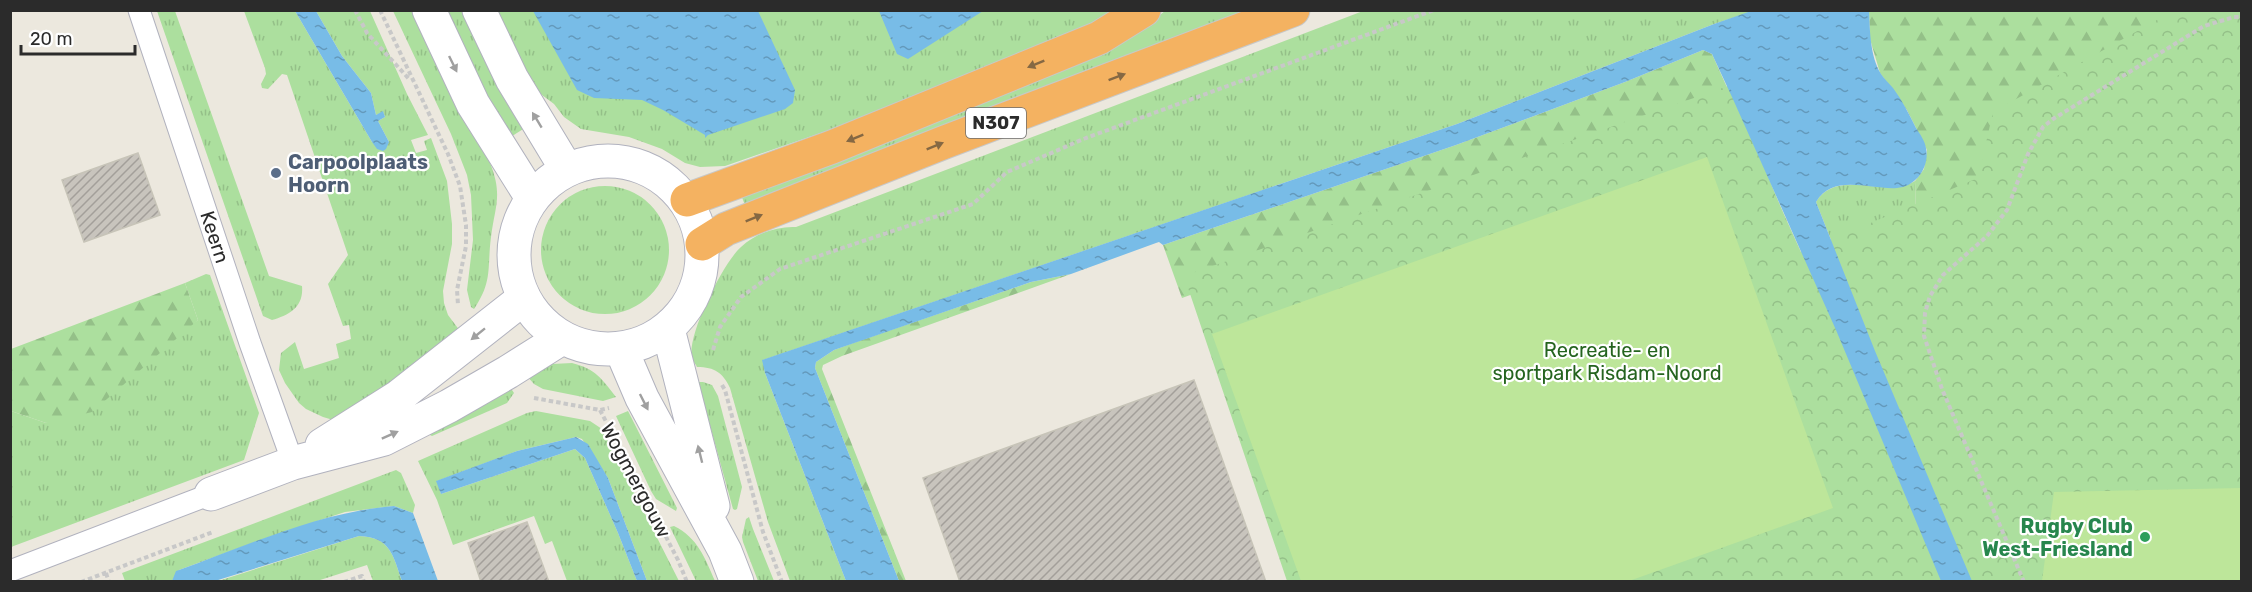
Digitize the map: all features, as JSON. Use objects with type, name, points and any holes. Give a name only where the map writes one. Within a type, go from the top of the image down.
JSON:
[{"type":"highway","name":"N307","points":[[687,200],[832,147],[1098,38],[1144,10]]},
{"type":"highway","name":"N307","points":[[702,244],[726,229],[945,142],[1293,10]]},
{"type":"street","points":[[429,10],[473,104],[532,198]]},
{"type":"street","points":[[479,10],[512,78],[567,170]]},
{"type":"street","points":[[605,161],[641,166],[660,174],[687,200],[702,244],[701,272],[692,298],[668,329],[638,344],[621,349],[601,349],[581,346],[562,338],[537,318],[524,297],[515,275],[514,243],[523,212],[532,198],[548,182],[567,170],[586,163],[605,161]]},
{"type":"street","points":[[293,463],[398,397],[524,297]]},
{"type":"street","points":[[668,329],[725,551],[737,582]]},
{"type":"street","points":[[211,494],[293,463],[384,438],[449,406],[562,338]]},
{"type":"street","points":[[621,349],[642,398],[725,551]]},
{"type":"lane","name":"Keern","points":[[139,10],[250,343],[293,463]]},
{"type":"lane","points":[[10,571],[211,494]]},
{"type":"path","points":[[355,10],[367,33],[413,84]]},
{"type":"path","points":[[380,10],[448,154],[460,186],[466,225],[466,246],[456,300],[462,316],[477,336]]},
{"type":"path","points":[[712,356],[720,327],[741,297],[780,269],[973,204],[1007,172],[1086,138],[1434,10]]},
{"type":"path","points":[[2024,582],[1942,389],[1924,336],[1925,314],[1930,296],[1943,274],[1987,236],[2007,210],[2028,154],[2043,127],[2204,26],[2241,17]]},
{"type":"path","name":"Wogmergouw","points":[[508,372],[530,398],[600,410],[678,560],[687,582]]},
{"type":"path","points":[[751,489],[763,532],[782,582]]},
{"type":"path","points":[[106,573],[109,582]]},
{"type":"path","points":[[344,582],[362,576],[364,582]]},
{"type":"green space","points":[[157,11],[175,11],[269,276],[302,286],[298,305],[289,313],[278,318],[272,320],[263,316]]},
{"type":"green space","points":[[244,11],[295,11],[372,142],[389,142],[378,121],[385,117],[383,112],[376,115],[371,93],[342,56],[316,11],[370,11],[428,135],[411,140],[416,153],[427,150],[424,141],[431,138],[447,181],[452,244],[443,291],[444,303],[448,315],[460,331],[340,422],[306,409],[285,383],[279,370],[281,353],[295,342],[304,369],[339,358],[336,344],[351,339],[349,325],[343,326],[328,284],[348,255],[287,75],[282,74],[268,89],[262,88],[261,84],[266,74],[265,68]]},
{"type":"green space","points":[[393,11],[415,11],[494,161],[490,163],[496,184],[497,200],[487,282],[474,309],[471,307],[467,290],[473,240],[471,195],[467,175],[451,134]]},
{"type":"green space","points":[[441,11],[466,11],[528,126],[509,138]]},
{"type":"green space","points":[[492,11],[1118,11],[1100,23],[937,93],[725,166],[700,167],[685,163],[662,149],[629,137],[581,129],[564,117],[554,104],[538,92]]},
{"type":"green space","points":[[1165,11],[1255,11],[746,208],[740,192],[1148,24]]},
{"type":"green space","points":[[1363,11],[1754,11],[1714,24],[1457,124],[763,360],[765,373],[846,581],[790,581],[768,522],[730,388],[718,372],[709,368],[697,367],[692,359],[692,348],[700,318],[716,283],[733,255],[741,247],[767,231],[796,227]]},
{"type":"green space","points":[[1869,11],[2241,11],[2014,171],[1916,212],[1915,181],[1924,169],[1927,150],[1907,110],[1880,73],[1870,39]]},
{"type":"green space","name":"Recreatie- en sportpark Risdam-Noord","points":[[2173,11],[2241,11],[2241,581],[1287,581],[1184,276],[1731,85],[1799,253],[1978,178],[1993,112]]},
{"type":"green space","points":[[1703,50],[1712,54],[1836,330],[1251,273],[1182,298],[1163,245],[1456,145],[1625,82]]},
{"type":"green space","points":[[1707,157],[1833,508],[1629,581],[1301,581],[1212,334]]},
{"type":"green space","points":[[1915,181],[1916,212],[1875,351],[1816,202],[1825,192],[1836,186],[1890,187],[1903,186]]},
{"type":"green space","points":[[605,186],[629,191],[650,205],[664,226],[669,250],[664,274],[650,295],[629,309],[605,314],[581,309],[560,295],[546,274],[541,250],[546,226],[560,205],[581,191]]},
{"type":"green space","points":[[206,274],[210,275],[259,413],[244,460],[11,547],[11,411],[46,423],[198,320],[185,283]]},
{"type":"green space","points":[[1071,274],[842,356],[823,365],[822,369],[906,581],[899,581],[815,368],[816,362],[834,350],[856,342],[1031,282]]},
{"type":"green space","points":[[185,283],[198,320],[92,412],[46,423],[11,411],[11,349]]},
{"type":"green space","points":[[572,363],[587,368],[597,375],[616,397],[603,401],[543,389],[527,376],[552,364]]},
{"type":"green space","points":[[698,382],[712,385],[718,396],[742,487],[735,510],[733,509]]},
{"type":"green space","points":[[510,387],[514,393],[507,403],[430,435],[430,432]]},
{"type":"green space","points":[[536,411],[590,421],[602,429],[679,581],[647,581],[608,478],[582,439],[576,437],[517,451],[437,481],[441,494],[575,449],[585,458],[637,581],[567,581],[552,541],[545,544],[534,516],[453,545],[437,500],[418,461]]},
{"type":"green space","points":[[628,411],[677,508],[676,511],[656,499],[651,491],[616,416]]},
{"type":"green space","points":[[396,470],[401,473],[415,505],[413,513],[394,506],[345,512],[179,570],[172,581],[125,581],[122,573]]},
{"type":"green space","name":"Rugby Club West-Friesland","points":[[2241,488],[2241,581],[2042,581],[2054,492]]},
{"type":"green space","points":[[749,517],[774,581],[758,581],[742,537],[746,519]]},
{"type":"green space","points":[[674,526],[695,543],[715,581],[696,581],[670,527]]},
{"type":"green space","points":[[359,536],[370,537],[384,544],[393,556],[402,581],[373,581],[367,565],[317,581],[215,582]]},
{"type":"water","points":[[1754,10],[1869,11],[1871,43],[1877,67],[1899,97],[1925,143],[1927,155],[1924,169],[1910,184],[1897,188],[1842,185],[1823,193],[1816,202],[1875,351],[1972,581],[1941,581],[1836,330],[1732,97],[1712,54],[1703,50],[1625,82],[1456,145],[1163,245],[1159,242],[1071,274],[1031,282],[834,350],[816,362],[815,368],[899,581],[846,581],[765,373],[762,360],[1457,124]]},
{"type":"water","points":[[295,11],[316,11],[342,56],[371,93],[376,115],[383,111],[385,117],[378,121],[389,142],[383,151],[377,149],[372,142]]},
{"type":"water","points":[[533,11],[758,11],[795,90],[793,103],[785,109],[705,138],[705,135],[642,100],[594,98],[577,90]]},
{"type":"water","points":[[879,11],[983,11],[908,59],[897,54]]},
{"type":"water","points":[[576,437],[588,444],[608,478],[647,581],[637,581],[585,458],[575,449],[441,494],[436,481],[517,451]]},
{"type":"water","points":[[394,506],[413,513],[438,581],[402,581],[393,556],[384,544],[370,537],[359,536],[215,581],[172,581],[176,571],[311,522],[366,509]]},
{"type":"building","points":[[138,153],[160,215],[84,242],[62,180]]},
{"type":"building","points":[[1194,380],[1266,582],[960,582],[923,478]]},
{"type":"building","points":[[527,522],[549,582],[481,582],[468,543]]},
{"type":"place","name":"Carpoolplaats Hoorn","points":[[276,173]]},
{"type":"place","name":"Rugby Club West-Friesland","points":[[2145,537]]}]
